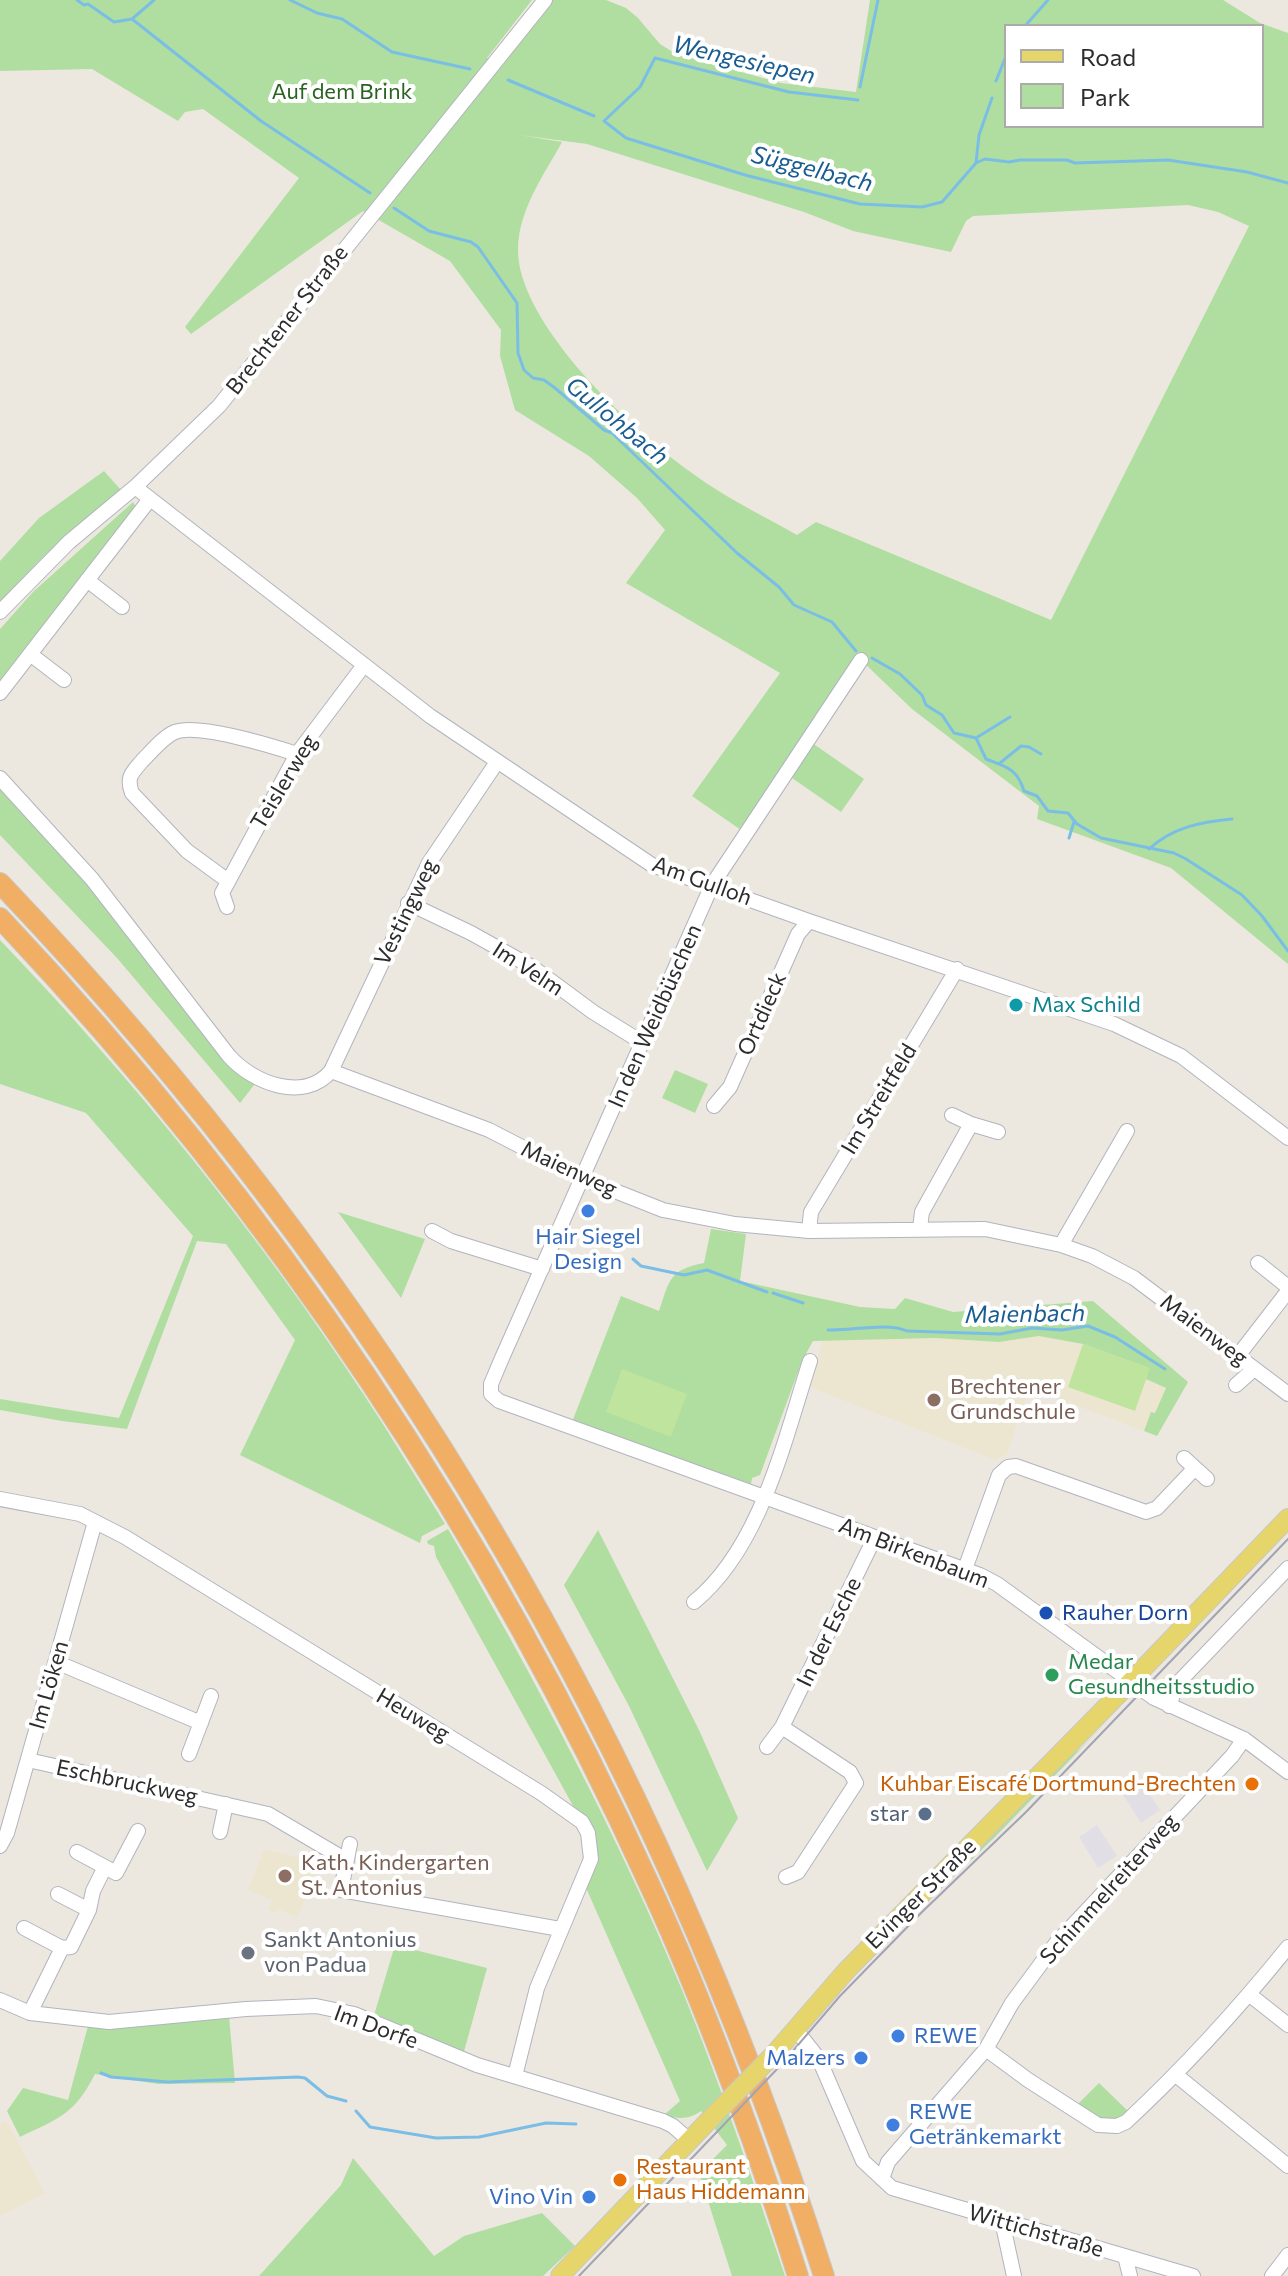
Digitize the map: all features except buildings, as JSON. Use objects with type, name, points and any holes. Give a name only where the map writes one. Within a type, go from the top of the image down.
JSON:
[{"type":"highway","points":[[0,883],[133,1028],[258,1181],[360,1322],[486,1516],[570,1667],[648,1822],[738,2035],[824,2276]]},
{"type":"highway","points":[[0,918],[76,999],[209,1158],[338,1333],[453,1509],[560,1700],[652,1889],[730,2080],[798,2276]]},
{"type":"main road","name":"Evinger Straße","points":[[560,2276],[775,2053],[846,1971],[1288,1518]]},
{"type":"street","name":"Brechtener Straße","points":[[0,612],[69,542],[135,487],[219,406],[545,0]]},
{"type":"street","name":"Am Gulloh","points":[[135,487],[430,716],[652,865],[1114,1024],[1181,1056],[1288,1138]]},
{"type":"street","points":[[0,693],[150,499]]},
{"type":"street","points":[[87,580],[122,607]]},
{"type":"street","points":[[30,654],[64,680]]},
{"type":"street","name":"In den Weidbüschen","points":[[491,1394],[491,1384],[712,885],[861,660]]},
{"type":"street","name":"Teislerweg","points":[[227,907],[222,893],[297,754],[364,665]]},
{"type":"street","points":[[228,881],[207,868],[178,842],[132,793],[129,776],[174,732],[191,729],[266,743],[297,754]]},
{"type":"street","name":"Vestingweg","points":[[331,1071],[429,863],[497,762]]},
{"type":"street","points":[[0,778],[92,879],[240,1068],[258,1080],[290,1087],[321,1083],[331,1071]]},
{"type":"street","name":"Im Velm","points":[[408,903],[532,967],[593,1012],[643,1043]]},
{"type":"street","name":"Ortdieck","points":[[714,1106],[730,1087],[798,934],[809,921]]},
{"type":"street","name":"Im Streitfeld","points":[[809,1231],[811,1212],[957,969]]},
{"type":"street","name":"Maienweg","points":[[331,1071],[489,1130],[582,1178],[663,1210],[735,1224],[809,1231],[985,1229],[1061,1245],[1092,1256],[1134,1278],[1288,1394]]},
{"type":"street","points":[[952,1115],[998,1132]]},
{"type":"street","points":[[920,1228],[922,1212],[971,1124]]},
{"type":"street","points":[[1061,1245],[1127,1131]]},
{"type":"street","points":[[432,1231],[451,1241],[542,1269]]},
{"type":"street","points":[[1237,1357],[1288,1289],[1258,1263]]},
{"type":"street","points":[[694,1602],[715,1584],[738,1552],[765,1497],[810,1361]]},
{"type":"street","name":"Maienweg","points":[[1236,1385],[1254,1369]]},
{"type":"street","name":"Am Birkenbaum","points":[[491,1394],[499,1401],[569,1427],[965,1569],[997,1584],[1131,1681]]},
{"type":"street","points":[[965,1569],[999,1475],[1008,1467],[1016,1466],[1146,1512],[1157,1508],[1190,1463],[1207,1479]]},
{"type":"street","name":"Heuweg","points":[[0,1499],[80,1514],[125,1537],[573,1814],[588,1833],[591,1859],[537,1988],[515,2076]]},
{"type":"street","name":"Im Löken","points":[[0,1846],[7,1833],[95,1522]]},
{"type":"street","name":"In der Esche","points":[[767,1747],[782,1727],[875,1537]]},
{"type":"street","points":[[1169,1706],[1177,1684],[1288,1568]]},
{"type":"street","points":[[56,1662],[201,1723]]},
{"type":"street","points":[[1131,1681],[1169,1706],[1244,1739],[1288,1772]]},
{"type":"street","points":[[189,1754],[211,1696]]},
{"type":"street","points":[[782,1727],[850,1772],[856,1783],[798,1872],[786,1877]]},
{"type":"street","name":"Schimmelreiterweg","points":[[986,2049],[1012,2003],[1057,1942],[1232,1756],[1244,1739]]},
{"type":"street","name":"Eschbruckweg","points":[[28,1760],[268,1814],[346,1860]]},
{"type":"street","name":"Eschbruckweg","points":[[220,1832],[226,1804]]},
{"type":"street","points":[[77,1852],[116,1873],[138,1831]]},
{"type":"street","points":[[350,1844],[341,1890],[560,1929]]},
{"type":"street","points":[[24,1928],[62,1948],[71,1947],[105,1867]]},
{"type":"street","points":[[58,1894],[89,1910]]},
{"type":"street","points":[[882,2179],[888,2162],[986,2049],[1098,2125],[1108,2127],[1126,2122],[1176,2075],[1250,1995],[1288,1947]]},
{"type":"street","points":[[30,2013],[62,1948]]},
{"type":"street","points":[[1250,1995],[1288,2025]]},
{"type":"street","name":"Im Dorfe","points":[[0,2000],[30,2013],[109,2022],[246,2009],[316,2006],[354,2014],[477,2065],[663,2121],[690,2141]]},
{"type":"street","name":"Wittichstraße","points":[[796,2030],[819,2059],[867,2168],[892,2188],[1193,2276]]},
{"type":"street","points":[[1176,2075],[1288,2166]]},
{"type":"street","points":[[1002,2221],[1014,2276]]},
{"type":"street","points":[[1272,2276],[1288,2255]]},
{"type":"street","points":[[1125,2256],[1130,2276]]},
{"type":"shaded area","name":"Brechtener Grundschule","points":[[1039,1336],[1083,1344],[1166,1388],[1155,1414],[1151,1412],[1144,1431],[1029,1388],[1007,1454],[995,1460],[808,1386],[823,1340],[935,1338],[999,1342]]},
{"type":"shaded area","points":[[1140,1780],[1160,1810],[1141,1823],[1121,1792]]},
{"type":"shaded area","points":[[1097,1825],[1117,1856],[1098,1868],[1079,1837]]},
{"type":"shaded area","name":"Kath. Kindergarten St. Antonius","points":[[264,1849],[322,1863],[297,1917],[278,1909],[275,1913],[268,1910],[272,1900],[248,1890]]},
{"type":"shaded area","points":[[6,2120],[45,2193],[0,2216],[0,2124]]},
{"type":"green space","name":"Auf dem Brink","points":[[0,0],[532,0],[487,58],[496,61],[545,0],[606,0],[626,8],[660,44],[676,54],[781,83],[856,92],[870,0],[1223,0],[1263,24],[1004,24],[1004,128],[1264,128],[1264,24],[1288,33],[1288,964],[1171,868],[1037,819],[1039,806],[912,709],[861,660],[805,738],[864,779],[841,812],[782,771],[741,830],[692,796],[780,673],[626,583],[665,530],[637,498],[589,456],[515,410],[500,356],[501,330],[450,261],[363,211],[191,334],[185,327],[299,178],[203,109],[185,112],[178,121],[92,69],[0,71]],"holes":[[[519,135],[587,144],[804,212],[853,231],[951,252],[966,221],[973,216],[1188,205],[1218,212],[1249,226],[1051,620],[816,522],[797,535],[704,482],[668,455],[611,404],[582,373],[536,309],[523,278],[518,248],[523,220],[534,193],[562,142]]]},
{"type":"green space","points":[[104,471],[121,490],[45,555],[0,601],[0,561],[39,518]]},
{"type":"green space","points":[[133,502],[140,514],[0,693],[0,629],[33,592]]},
{"type":"green space","points":[[0,778],[258,1080],[240,1103],[117,958],[0,835]]},
{"type":"green space","points":[[0,940],[98,1047],[192,1159],[323,1335],[445,1524],[422,1536],[420,1543],[240,1455],[295,1340],[226,1244],[197,1241],[127,1429],[0,1410],[0,1399],[119,1418],[193,1236],[86,1113],[0,1084]]},
{"type":"green space","points":[[675,1070],[708,1084],[695,1113],[662,1098]]},
{"type":"green space","points":[[338,1212],[425,1239],[401,1298]]},
{"type":"green space","points":[[711,1229],[746,1234],[740,1281],[860,1307],[895,1309],[905,1298],[953,1312],[1093,1301],[1188,1382],[1157,1436],[1144,1431],[1151,1412],[1155,1413],[1166,1388],[1146,1379],[1149,1368],[1083,1344],[1039,1336],[999,1342],[935,1338],[813,1341],[802,1361],[760,1475],[752,1478],[751,1484],[572,1422],[621,1296],[659,1311],[672,1278],[684,1269],[704,1263]]},
{"type":"green space","points":[[1083,1344],[1150,1368],[1135,1411],[1068,1387]]},
{"type":"green space","points":[[622,1369],[687,1394],[671,1437],[606,1412]]},
{"type":"green space","points":[[448,1529],[572,1755],[657,1931],[710,2061],[785,2276],[732,2276],[699,2173],[727,2145],[701,2111],[684,2118],[664,2115],[680,2101],[583,1881],[588,1833],[436,1557],[434,1546],[428,1544],[427,1541]]},
{"type":"green space","points":[[598,1530],[699,1730],[738,1818],[707,1871],[629,1706],[564,1585]]},
{"type":"green space","points":[[1110,1719],[996,1836],[921,1908],[1059,1765]]},
{"type":"green space","points":[[395,1945],[487,1968],[462,2059],[372,2022]]},
{"type":"green space","points":[[229,2016],[235,2083],[158,2084],[95,2074],[80,2098],[64,2114],[20,2137],[7,2111],[23,2088],[68,2100],[88,2026]]},
{"type":"green space","points":[[1099,2083],[1129,2112],[1117,2120],[1098,2118],[1077,2105]]},
{"type":"green space","points":[[353,2158],[434,2256],[464,2236],[542,2213],[575,2246],[543,2276],[259,2276],[341,2185]]},
{"type":"waterway","name":"Süggelbach","points":[[77,0],[114,22],[132,19],[154,0]]},
{"type":"waterway","name":"Süggelbach","points":[[290,0],[317,13],[342,19],[392,52],[470,69]]},
{"type":"waterway","name":"Wengesiepen","points":[[860,87],[878,0]]},
{"type":"waterway","points":[[1027,24],[1048,0]]},
{"type":"waterway","name":"Gullohbach","points":[[132,19],[261,121],[370,193]]},
{"type":"waterway","name":"Süggelbach","points":[[858,100],[789,92],[655,58],[640,87],[604,121],[626,138],[745,175],[860,204],[922,207],[942,202],[976,163],[985,159],[1009,162],[1067,160],[1075,163],[1168,160],[1247,172],[1288,183]]},
{"type":"waterway","points":[[996,81],[1004,61]]},
{"type":"waterway","name":"Süggelbach","points":[[508,80],[594,116]]},
{"type":"waterway","points":[[976,163],[979,135],[992,98]]},
{"type":"waterway","name":"Gullohbach","points":[[394,208],[429,231],[471,242],[478,247],[517,303],[518,353],[524,370],[533,378],[544,380],[604,430],[612,433],[737,553],[779,587],[794,605],[832,622],[856,651]]},
{"type":"waterway","name":"Gullohbach","points":[[872,658],[900,674],[922,695],[926,705],[942,715],[954,733],[976,738],[986,759],[1014,773],[1024,791],[1037,796],[1048,811],[1068,813],[1077,824],[1101,838],[1174,853],[1186,859],[1242,895],[1288,951]]},
{"type":"waterway","points":[[976,738],[1010,717]]},
{"type":"waterway","points":[[1000,763],[1021,746],[1041,754]]},
{"type":"waterway","points":[[1149,849],[1168,835],[1188,827],[1232,819]]},
{"type":"waterway","points":[[1069,838],[1074,822]]},
{"type":"waterway","name":"Maienbach","points":[[633,1259],[641,1266],[684,1275],[707,1270],[767,1292]]},
{"type":"waterway","name":"Maienbach","points":[[773,1293],[803,1303]]},
{"type":"waterway","name":"Maienbach","points":[[828,1330],[889,1327],[907,1331],[1000,1334],[1032,1328],[1062,1330],[1088,1326],[1115,1337],[1165,1369]]},
{"type":"waterway","points":[[101,2073],[111,2077],[168,2082],[298,2077],[305,2078],[327,2096],[346,2101]]},
{"type":"waterway","points":[[356,2111],[370,2127],[436,2138],[479,2137],[546,2123],[576,2124]]},
{"type":"tram line","points":[[579,2276],[780,2066],[840,1996],[1026,1812],[1288,1539]]},
{"type":"place","name":"Max Schild","points":[[1016,1005]]},
{"type":"place","name":"Hair Siegel Design","points":[[588,1211]]},
{"type":"place","name":"Brechtener Grundschule","points":[[934,1400]]},
{"type":"place","name":"Rauher Dorn","points":[[1046,1613]]},
{"type":"place","name":"Medar Gesundheitsstudio","points":[[1052,1675]]},
{"type":"place","name":"Kuhbar Eiscafé Dortmund-Brechten","points":[[1252,1784]]},
{"type":"place","name":"star","points":[[925,1814]]},
{"type":"place","name":"Kath. Kindergarten St. Antonius","points":[[285,1876]]},
{"type":"place","name":"Sankt Antonius von Padua","points":[[248,1953]]},
{"type":"place","name":"REWE","points":[[898,2036]]},
{"type":"place","name":"Malzers","points":[[861,2058]]},
{"type":"place","name":"REWE Getränkemarkt","points":[[893,2125]]},
{"type":"place","name":"Restaurant Haus Hiddemann","points":[[620,2180]]},
{"type":"place","name":"Vino Vin","points":[[589,2197]]}]
